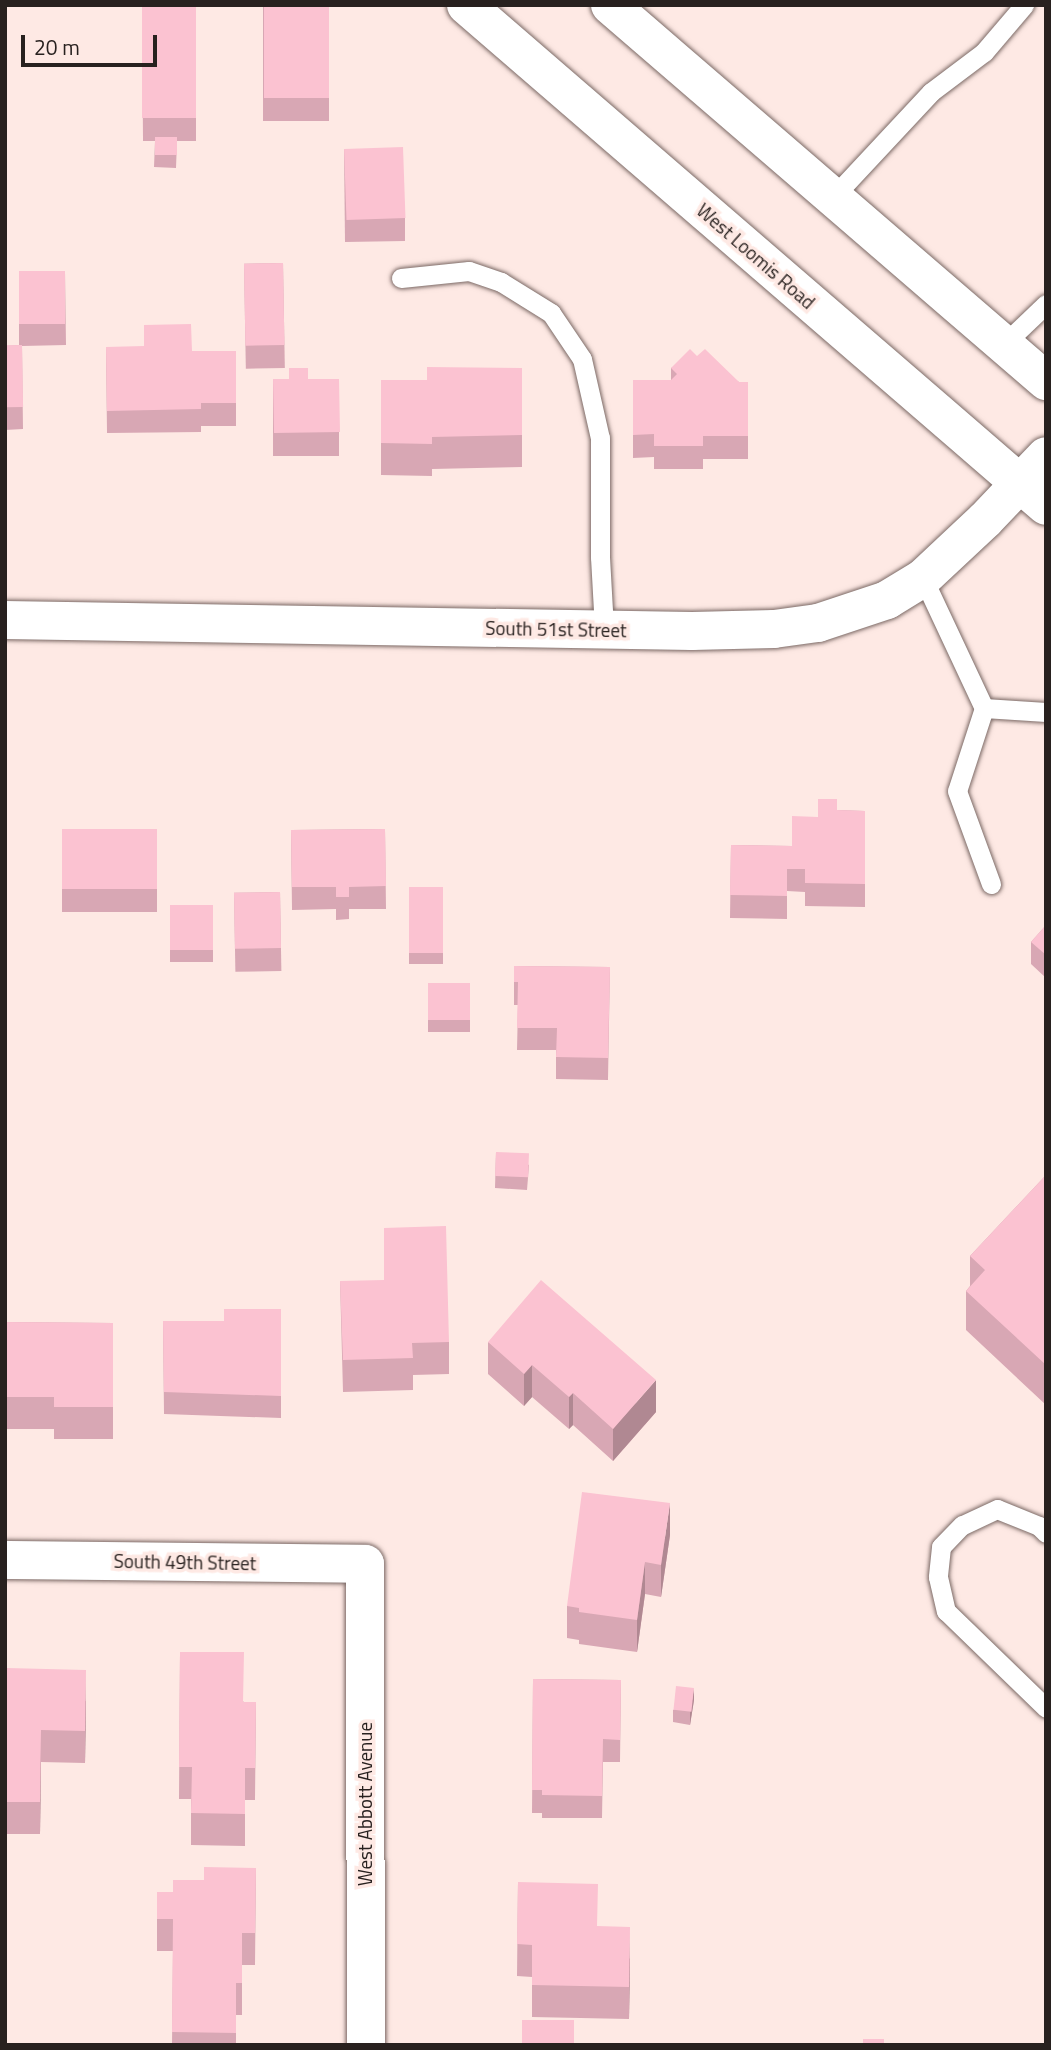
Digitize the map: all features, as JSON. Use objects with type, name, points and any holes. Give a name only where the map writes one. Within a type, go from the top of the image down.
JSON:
[{"type":"street","name":"West Loomis Road","points":[[466,5],[1037,482]]},
{"type":"street","points":[[610,5],[1046,381]]},
{"type":"street","name":"South 51st Street","points":[[5,620],[774,629],[818,623],[887,600],[923,578],[985,520],[1037,482]]},
{"type":"street","name":"South 49th Street","points":[[5,1560],[365,1564]]},
{"type":"street","name":"West Abbott Avenue","points":[[365,1564],[366,2045]]},
{"type":"lane","points":[[834,196],[931,92],[984,52],[1024,5]]},
{"type":"lane","points":[[401,278],[469,271],[501,282],[551,313],[582,359],[600,438],[600,557],[604,629]]},
{"type":"lane","points":[[1004,344],[1046,304]]},
{"type":"lane","points":[[923,578],[984,708],[957,790],[991,884]]},
{"type":"lane","points":[[984,708],[1046,712]]},
{"type":"lane","points":[[1046,1533],[1039,1526],[998,1509],[962,1525],[941,1547],[938,1577],[946,1611],[1046,1709]]},
{"type":"building","points":[[142,5],[196,5],[196,118],[142,118]]},
{"type":"building","points":[[264,5],[329,5],[329,98],[264,98]]},
{"type":"building","points":[[155,137],[177,137],[177,155],[155,155]]},
{"type":"building","points":[[403,147],[405,218],[347,220],[344,149]]},
{"type":"building","points":[[283,263],[284,345],[245,346],[244,264]]},
{"type":"building","points":[[19,271],[65,271],[65,324],[19,324]]},
{"type":"building","points":[[191,324],[192,351],[236,351],[236,403],[201,403],[201,409],[107,411],[106,347],[144,346],[144,325]]},
{"type":"building","points":[[5,345],[22,345],[23,407],[6,407]]},
{"type":"building","points":[[690,349],[697,356],[705,349],[739,382],[748,382],[748,436],[703,436],[703,446],[654,446],[654,434],[633,435],[633,380],[671,380],[677,374],[671,368]]},
{"type":"building","points":[[427,367],[522,368],[522,435],[432,437],[432,444],[381,443],[381,380],[427,380]]},
{"type":"building","points":[[289,368],[308,368],[308,379],[339,379],[340,432],[274,433],[273,379],[289,379]]},
{"type":"building","points":[[818,799],[837,799],[837,810],[865,811],[865,884],[805,883],[805,869],[787,869],[787,896],[730,895],[731,845],[792,846],[792,816],[818,817]]},
{"type":"building","points":[[62,829],[157,829],[157,889],[62,889]]},
{"type":"building","points":[[385,829],[386,886],[349,887],[349,897],[336,897],[336,887],[292,887],[291,830]]},
{"type":"building","points":[[409,887],[443,887],[443,953],[409,953]]},
{"type":"building","points":[[280,892],[281,948],[235,949],[234,893]]},
{"type":"building","points":[[170,905],[213,905],[213,950],[170,950]]},
{"type":"building","points":[[1046,925],[1046,955],[1031,942]]},
{"type":"building","points":[[514,966],[610,967],[608,1058],[556,1057],[557,1028],[517,1028],[518,982],[514,982]]},
{"type":"building","points":[[428,983],[470,983],[470,1020],[428,1020]]},
{"type":"building","points":[[496,1152],[529,1153],[528,1177],[495,1176]]},
{"type":"building","points":[[1046,1175],[1046,1365],[966,1291],[985,1270],[970,1256]]},
{"type":"building","points":[[446,1226],[449,1342],[412,1343],[413,1358],[343,1360],[340,1281],[384,1280],[384,1228]]},
{"type":"building","points":[[541,1280],[656,1380],[613,1429],[573,1393],[569,1397],[532,1365],[524,1374],[488,1342]]},
{"type":"building","points":[[224,1309],[281,1309],[281,1396],[164,1392],[163,1321],[224,1321]]},
{"type":"building","points":[[5,1322],[113,1323],[113,1407],[54,1407],[54,1397],[5,1397]]},
{"type":"building","points":[[582,1492],[670,1503],[661,1565],[645,1562],[637,1620],[579,1612],[579,1608],[567,1606]]},
{"type":"building","points":[[180,1652],[244,1652],[243,1702],[256,1702],[255,1768],[245,1768],[245,1814],[191,1813],[192,1767],[179,1767]]},
{"type":"building","points":[[7,1668],[86,1670],[85,1731],[41,1730],[40,1802],[5,1802]]},
{"type":"building","points":[[533,1679],[621,1680],[620,1740],[603,1739],[602,1796],[542,1795],[542,1790],[532,1790]]},
{"type":"building","points":[[676,1686],[694,1688],[691,1712],[673,1710]]},
{"type":"building","points":[[204,1867],[256,1868],[255,1933],[242,1933],[242,1983],[236,1983],[236,2033],[172,2032],[173,1919],[157,1919],[157,1892],[173,1892],[173,1880],[204,1880]]},
{"type":"building","points":[[518,1882],[598,1884],[597,1926],[630,1927],[629,1987],[532,1985],[532,1945],[517,1944]]},
{"type":"building","points":[[522,2020],[574,2020],[574,2045],[522,2045]]},
{"type":"building","points":[[863,2039],[884,2039],[884,2045],[863,2045]]}]
